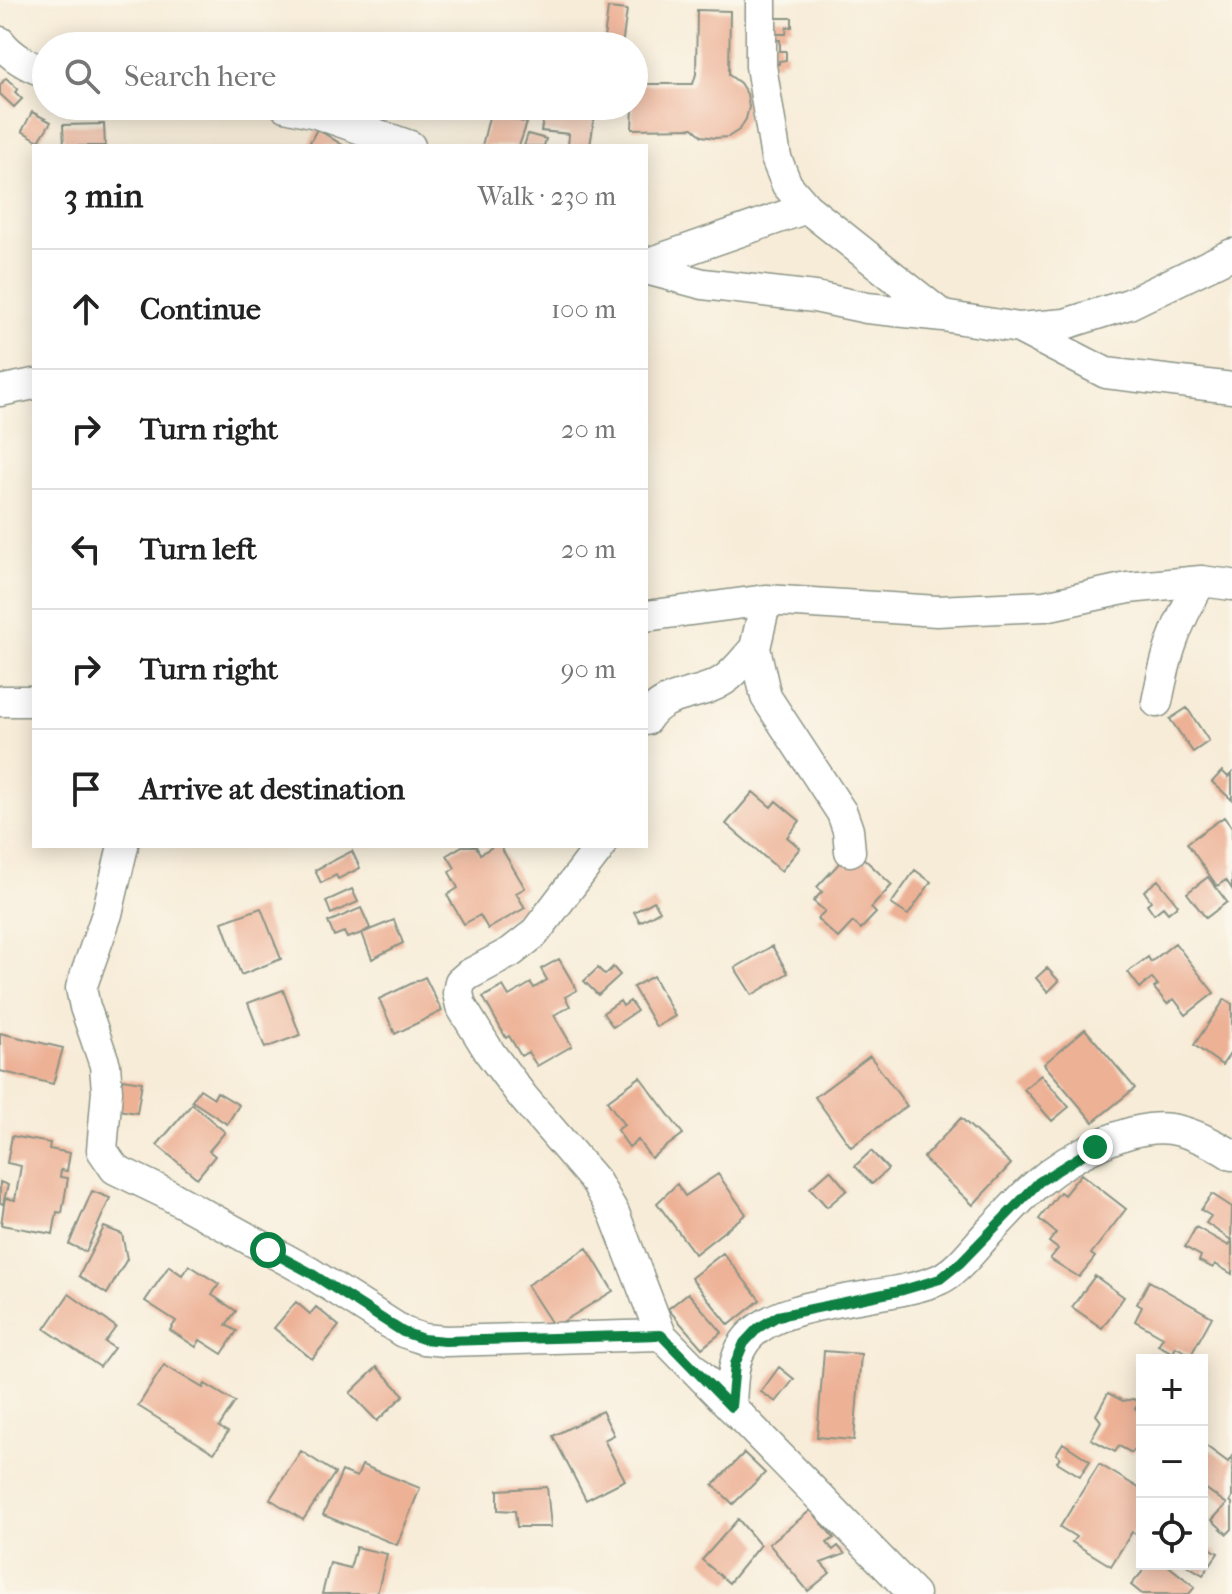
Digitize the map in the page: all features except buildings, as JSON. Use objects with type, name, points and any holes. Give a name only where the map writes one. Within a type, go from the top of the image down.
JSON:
[{"type":"street","points":[[761,0],[761,66],[776,158],[787,185],[807,208],[943,316]]},
{"type":"street","points":[[0,42],[6,50],[32,67]]},
{"type":"street","points":[[336,120],[404,144]]},
{"type":"street","points":[[648,265],[807,208]]},
{"type":"street","points":[[648,267],[703,284],[815,297],[867,308],[1019,328],[1065,324],[1129,304],[1232,254]]},
{"type":"street","points":[[1019,328],[1106,373],[1232,388]]},
{"type":"street","points":[[0,391],[32,384]]},
{"type":"street","points":[[648,616],[766,600],[937,611],[1045,606],[1128,588],[1201,581],[1232,585]]},
{"type":"street","points":[[1157,702],[1166,653],[1179,619],[1201,581]]},
{"type":"street","points":[[766,600],[755,648],[766,697],[842,813],[850,851]]},
{"type":"street","points":[[648,718],[665,700],[723,681],[755,648]]},
{"type":"street","points":[[0,701],[32,701]]},
{"type":"street","points":[[123,848],[114,890],[81,988],[105,1065],[107,1091],[102,1150],[115,1169],[309,1272],[403,1332],[423,1339],[661,1335]]},
{"type":"street","points":[[600,848],[534,934],[511,952],[460,982],[458,993],[465,1015],[523,1097],[596,1182],[614,1213],[661,1335],[914,1594]]},
{"type":"street","points":[[731,1407],[735,1364],[744,1343],[758,1328],[778,1316],[903,1290],[940,1279],[960,1263],[1039,1182],[1095,1147],[1142,1131],[1168,1128],[1197,1136],[1232,1155]]},
{"type":"route","points":[[268,1250],[309,1272],[403,1332],[423,1339],[661,1335],[731,1407],[735,1364],[744,1343],[758,1328],[778,1316],[903,1290],[940,1279],[960,1263],[1039,1182],[1095,1147]]}]
